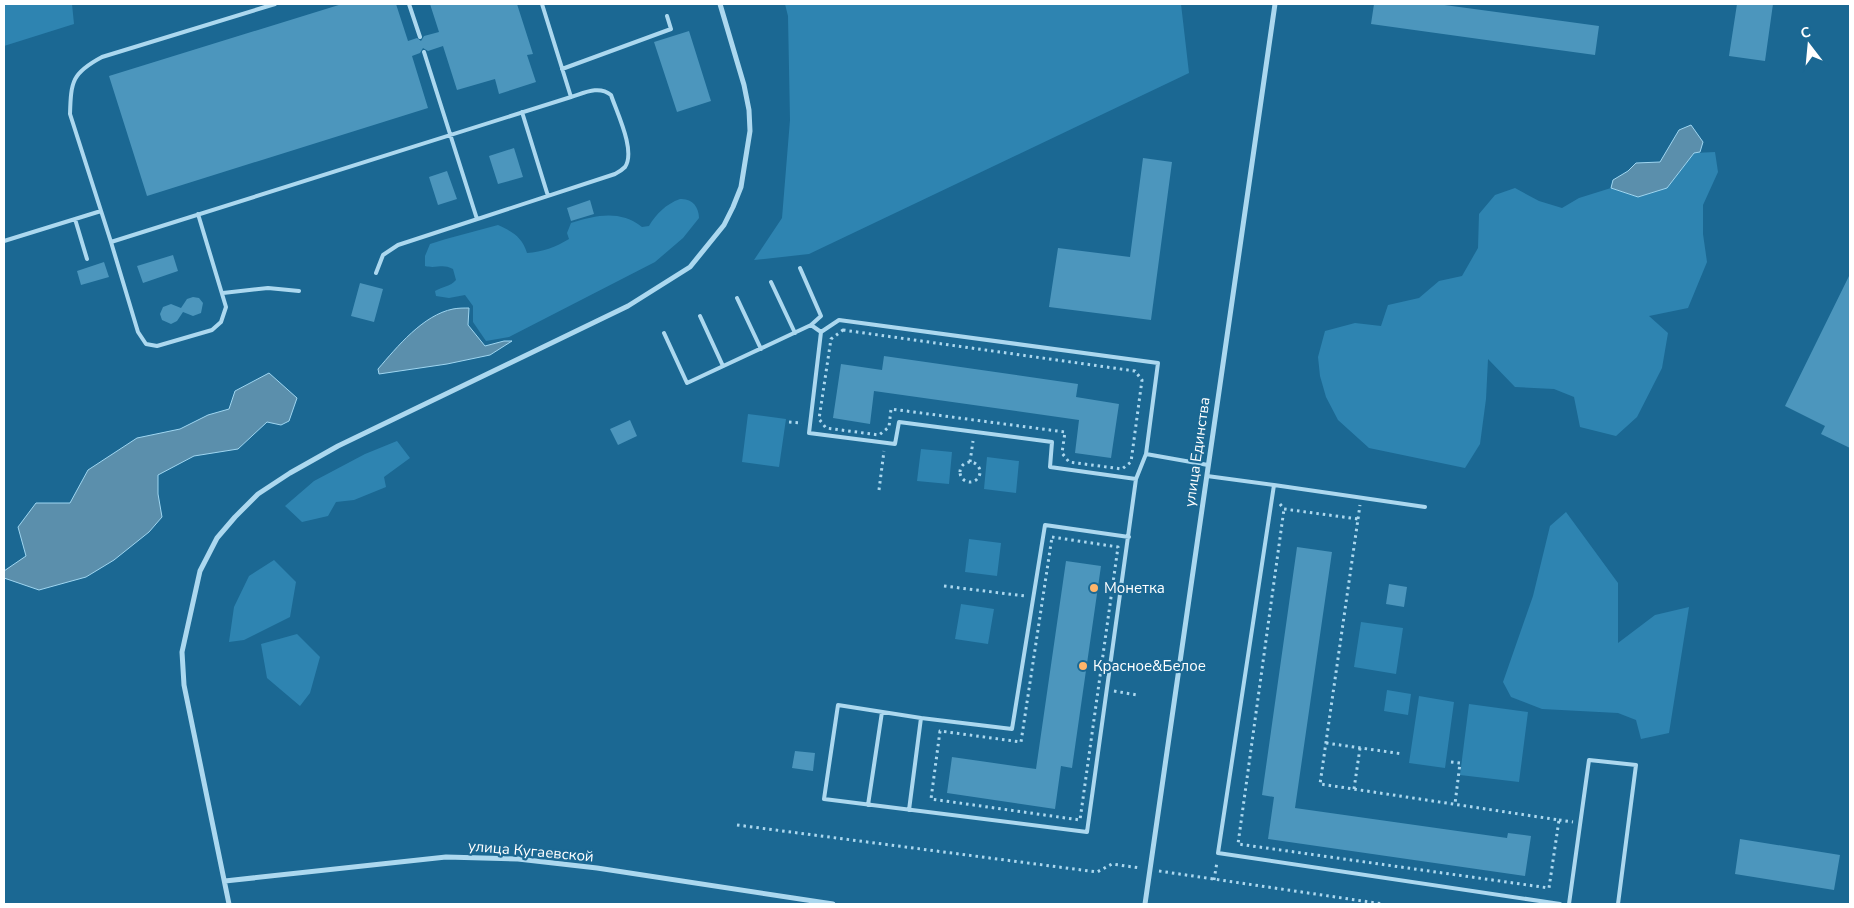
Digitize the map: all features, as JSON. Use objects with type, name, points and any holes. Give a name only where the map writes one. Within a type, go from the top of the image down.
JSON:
[{"type":"street","points":[[229,904],[184,685],[182,652],[200,571],[217,538],[258,494],[298,468],[338,446],[628,306],[690,267],[724,225],[733,207],[741,187],[750,130],[749,110],[744,85],[720,4]]},
{"type":"street","name":"улица Единства","points":[[1145,904],[1275,4]]},
{"type":"street","name":"улица Кугаевской","points":[[225,881],[446,857],[518,859],[597,868],[833,904]]},
{"type":"lane","points":[[198,214],[226,307],[221,322],[212,330],[157,346],[146,344],[138,332],[70,114],[74,78],[87,64],[102,57],[275,4]]},
{"type":"lane","points":[[409,4],[420,37]]},
{"type":"lane","points":[[542,4],[571,97]]},
{"type":"lane","points":[[562,69],[671,29],[667,16]]},
{"type":"lane","points":[[424,52],[477,219]]},
{"type":"lane","points":[[111,242],[596,89],[605,90],[611,95],[629,149],[628,161],[624,169],[615,174],[393,248],[383,255],[376,273]]},
{"type":"lane","points":[[522,112],[548,196]]},
{"type":"lane","points":[[4,241],[101,211]]},
{"type":"lane","points":[[75,219],[87,259]]},
{"type":"lane","points":[[664,333],[687,383],[795,333],[811,325],[821,316],[800,268]]},
{"type":"lane","points":[[771,282],[795,333]]},
{"type":"lane","points":[[223,293],[268,288],[299,291]]},
{"type":"lane","points":[[737,298],[761,348]]},
{"type":"lane","points":[[700,316],[722,366]]},
{"type":"lane","points":[[1129,537],[1045,525],[1012,729],[921,718],[838,705],[824,798],[1087,832],[1129,537],[1136,479],[1146,454],[1158,363],[839,320],[821,332],[809,433],[895,444],[899,422],[1052,442],[1050,467],[1136,479]]},
{"type":"lane","points":[[811,325],[821,332]]},
{"type":"lane","points":[[1146,454],[1208,464]]},
{"type":"lane","points":[[1207,476],[1425,507]]},
{"type":"lane","points":[[1274,485],[1218,853],[1560,904]]},
{"type":"lane","points":[[868,805],[882,712]]},
{"type":"lane","points":[[909,810],[921,718]]},
{"type":"lane","points":[[1569,904],[1589,760],[1636,765],[1618,904]]},
{"type":"path","points":[[879,435],[889,427],[891,409],[1065,432],[1062,453],[1069,462],[1122,469],[1131,462],[1142,380],[1135,371],[843,330],[831,339],[820,419],[826,428],[879,435],[885,443],[879,490]]},
{"type":"path","points":[[966,463],[974,464],[980,471],[972,482],[967,482],[961,476],[961,468],[966,463]]},
{"type":"path","points":[[1284,509],[1358,519],[1326,743],[1320,784],[1559,820],[1550,888],[1238,844],[1284,509]]},
{"type":"path","points":[[1052,537],[1118,547],[1080,820],[931,799],[940,731],[1021,742],[1042,598],[1052,537]]},
{"type":"path","points":[[944,586],[1042,598]]},
{"type":"path","points":[[1326,743],[1403,754]]},
{"type":"path","points":[[1354,789],[1360,748]]},
{"type":"path","points":[[1451,762],[1460,763],[1455,804]]},
{"type":"path","points":[[737,825],[1097,872],[1112,864],[1383,904]]},
{"type":"shaded area","points":[[4,4],[72,4],[74,24],[4,46]]},
{"type":"shaded area","points":[[785,4],[1181,4],[1189,73],[809,254],[754,260],[782,218],[790,120],[788,16]]},
{"type":"shaded area","points":[[1691,125],[1703,142],[1700,152],[1694,153],[1667,188],[1638,197],[1611,188],[1613,180],[1628,171],[1636,163],[1660,162],[1679,130]]},
{"type":"shaded area","points":[[1715,152],[1718,172],[1703,205],[1703,234],[1707,262],[1688,308],[1649,316],[1668,333],[1662,368],[1637,417],[1616,436],[1580,427],[1574,397],[1554,389],[1515,387],[1488,359],[1486,399],[1480,444],[1465,468],[1369,448],[1338,420],[1326,397],[1320,376],[1318,357],[1325,331],[1355,323],[1381,326],[1388,305],[1419,298],[1439,281],[1462,276],[1478,248],[1479,214],[1495,195],[1515,188],[1539,201],[1562,208],[1579,198],[1611,188],[1638,197],[1667,188],[1694,153]]},
{"type":"shaded area","points":[[680,199],[688,200],[694,204],[698,210],[699,218],[683,238],[655,262],[509,337],[486,341],[473,322],[473,306],[465,295],[449,298],[436,296],[435,291],[456,280],[453,269],[446,266],[425,266],[425,256],[430,244],[498,225],[516,236],[527,253],[549,249],[569,239],[567,233],[571,223],[599,216],[617,216],[642,227],[649,226],[662,210]]},
{"type":"shaded area","points":[[469,308],[468,325],[485,346],[512,341],[490,355],[447,364],[379,374],[378,369],[402,342],[421,325],[442,312]]},
{"type":"shaded area","points":[[269,373],[297,398],[289,421],[281,425],[267,422],[238,449],[194,456],[158,475],[158,494],[162,517],[149,532],[114,560],[86,577],[39,590],[4,578],[4,571],[26,556],[18,527],[36,503],[70,503],[88,470],[137,438],[180,429],[208,415],[229,409],[235,391]]},
{"type":"shaded area","points":[[748,414],[786,419],[779,467],[742,462]]},
{"type":"shaded area","points":[[397,441],[410,458],[384,477],[386,487],[354,500],[336,502],[328,516],[302,522],[285,506],[314,481],[365,454]]},
{"type":"shaded area","points":[[921,449],[952,452],[949,484],[917,481]]},
{"type":"shaded area","points":[[987,457],[1019,461],[1016,493],[984,489]]},
{"type":"shaded area","points":[[1566,512],[1618,583],[1618,643],[1655,615],[1689,607],[1669,733],[1641,739],[1636,720],[1618,713],[1542,709],[1511,697],[1503,682],[1533,596],[1550,526]]},
{"type":"shaded area","points":[[969,539],[1001,543],[997,576],[965,572]]},
{"type":"shaded area","points":[[274,560],[296,582],[290,617],[244,640],[229,642],[234,607],[249,576]]},
{"type":"shaded area","points":[[961,604],[994,609],[988,644],[955,639]]},
{"type":"shaded area","points":[[1361,622],[1403,628],[1396,674],[1354,667]]},
{"type":"shaded area","points":[[297,634],[320,657],[310,693],[300,706],[267,678],[261,644]]},
{"type":"shaded area","points":[[1387,690],[1411,694],[1408,715],[1384,711]]},
{"type":"shaded area","points":[[1419,696],[1454,702],[1445,768],[1409,763]]},
{"type":"shaded area","points":[[1469,704],[1528,712],[1519,782],[1460,775]]},
{"type":"building","points":[[342,4],[396,4],[408,41],[417,38],[421,41],[424,36],[439,32],[430,4],[517,4],[533,54],[527,55],[536,82],[499,94],[495,79],[457,90],[443,46],[428,51],[423,48],[420,53],[412,56],[428,108],[147,196],[109,76]]},
{"type":"building","points":[[1374,4],[1437,4],[1599,26],[1595,55],[1371,24]]},
{"type":"building","points":[[1737,4],[1773,4],[1765,61],[1729,56]]},
{"type":"building","points":[[689,31],[711,101],[677,112],[654,42]]},
{"type":"building","points":[[514,148],[523,177],[498,184],[489,156]]},
{"type":"building","points":[[1143,158],[1172,162],[1151,320],[1049,307],[1058,248],[1130,257]]},
{"type":"building","points":[[447,171],[457,199],[438,205],[429,177]]},
{"type":"building","points":[[590,200],[594,214],[571,221],[567,208]]},
{"type":"building","points":[[173,255],[178,271],[143,283],[137,266]]},
{"type":"building","points":[[104,262],[109,277],[81,285],[77,271]]},
{"type":"building","points":[[1850,274],[1850,448],[1821,434],[1825,426],[1785,406]]},
{"type":"building","points":[[360,283],[383,289],[374,322],[351,316]]},
{"type":"building","points":[[199,298],[203,303],[201,313],[193,316],[183,312],[177,321],[171,324],[162,320],[160,314],[163,307],[171,304],[181,308],[187,299]]},
{"type":"building","points":[[884,356],[1078,384],[1076,397],[1119,404],[1111,458],[1075,453],[1079,420],[874,391],[870,424],[833,418],[841,364],[882,370]]},
{"type":"building","points":[[630,420],[637,436],[618,445],[610,429]]},
{"type":"building","points":[[1297,547],[1332,552],[1295,808],[1507,838],[1508,833],[1531,836],[1525,876],[1268,839],[1274,797],[1262,795]]},
{"type":"building","points":[[1066,561],[1101,566],[1072,768],[1061,766],[1055,809],[947,793],[952,757],[1036,769]]},
{"type":"building","points":[[1389,584],[1407,587],[1404,607],[1386,604]]},
{"type":"building","points":[[795,751],[815,753],[813,771],[792,768]]},
{"type":"building","points":[[1740,839],[1840,855],[1834,890],[1735,874]]},
{"type":"place","name":"Монетка","points":[[1094,588]]},
{"type":"place","name":"Красное&Белое","points":[[1083,666]]}]
